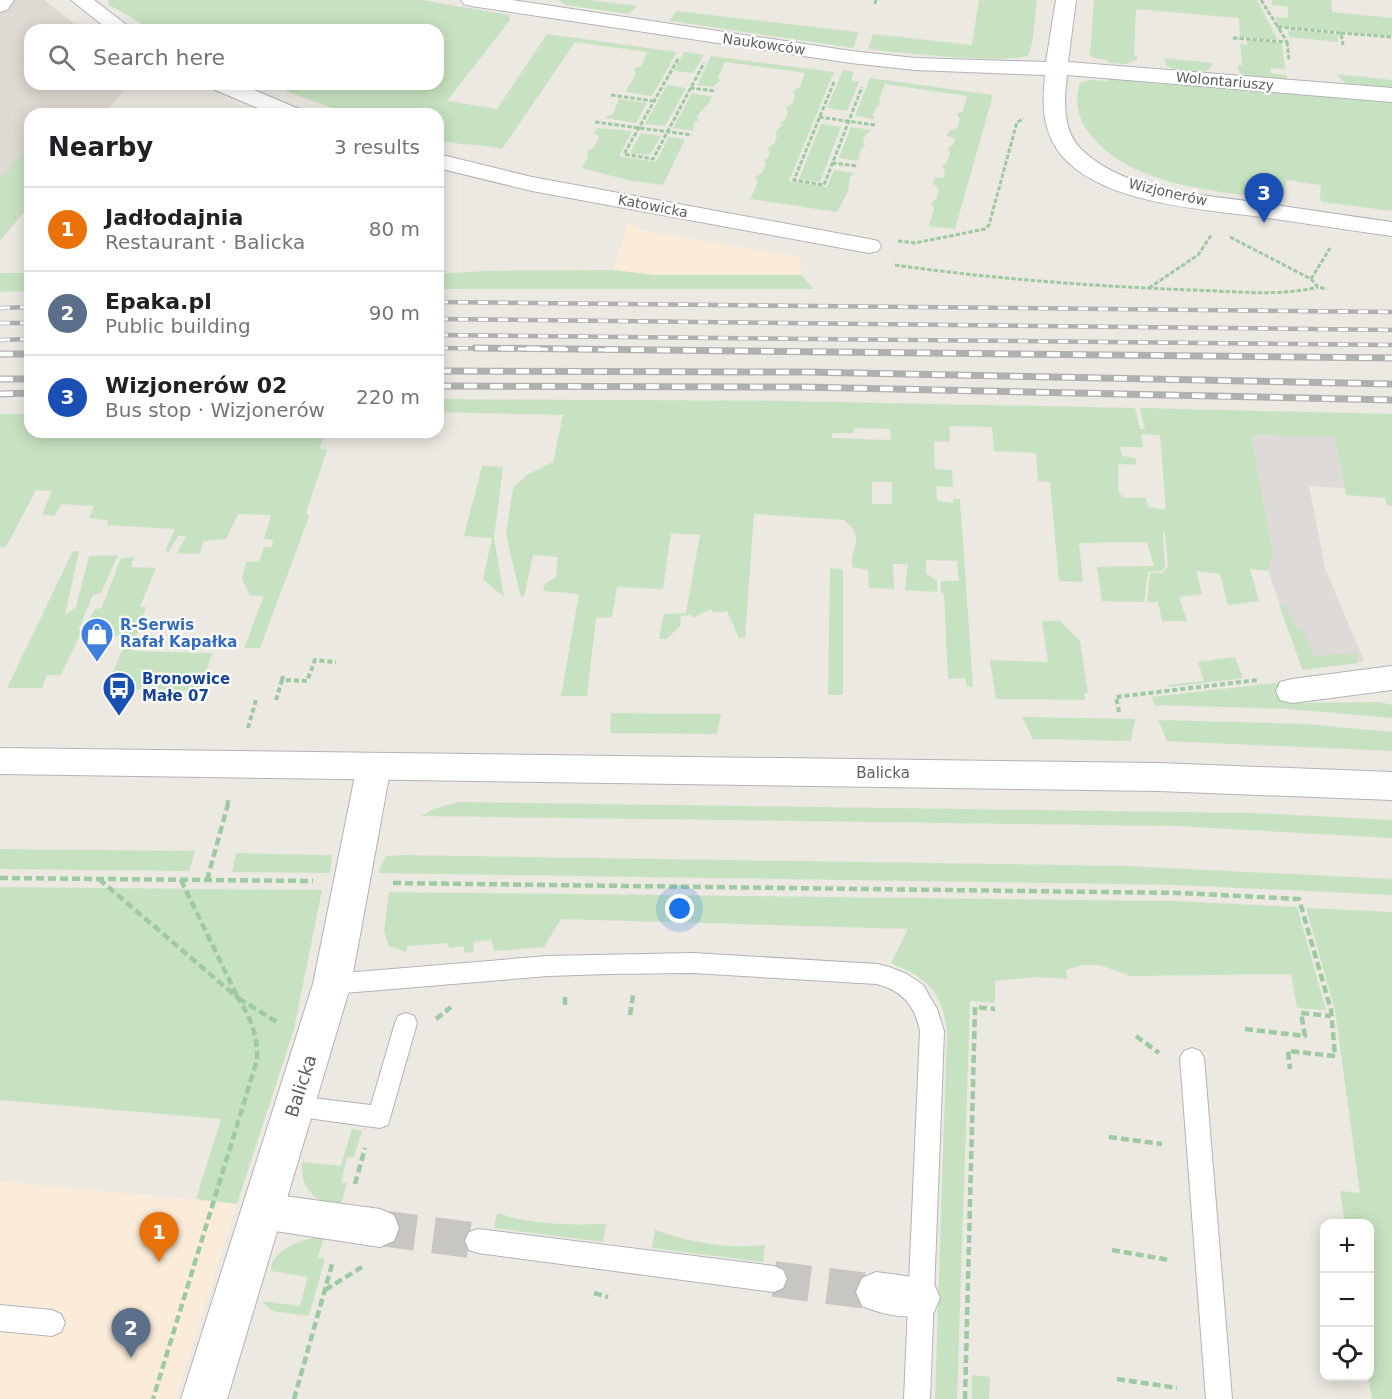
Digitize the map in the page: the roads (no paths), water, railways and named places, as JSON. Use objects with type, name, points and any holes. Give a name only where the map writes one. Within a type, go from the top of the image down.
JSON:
[{"type":"street","points":[[0,6],[6,0]]},
{"type":"street","points":[[81,0],[114,24]]},
{"type":"street","name":"Naukowców","points":[[471,0],[537,5],[862,58],[979,67],[1058,68]]},
{"type":"street","name":"Wizjonerów","points":[[1066,0],[1054,108],[1058,130],[1066,146],[1078,158],[1106,175],[1131,186],[1170,195],[1392,229]]},
{"type":"street","name":"Wolontariuszy","points":[[1058,68],[1392,95]]},
{"type":"street","points":[[235,90],[277,108]]},
{"type":"street","name":"Katowicka","points":[[444,162],[532,184],[859,244]]},
{"type":"street","points":[[1292,691],[1392,678]]},
{"type":"street","name":"Balicka","points":[[0,761],[1158,777],[1392,786]]},
{"type":"street","name":"Balicka","points":[[204,1399],[332,984],[374,766]]},
{"type":"street","points":[[262,1210],[376,1245]]},
{"type":"street","points":[[876,1292],[920,1298]]},
{"type":"lane","points":[[332,984],[548,966],[693,963],[877,974],[904,984],[919,995],[929,1010],[932,1031],[917,1399]]},
{"type":"lane","points":[[294,1107],[380,1117],[406,1023]]},
{"type":"lane","points":[[1192,1058],[1219,1399]]},
{"type":"lane","points":[[478,1241],[774,1279]]},
{"type":"lane","points":[[0,1318],[52,1323]]},
{"type":"tunnel","points":[[380,1228],[478,1241]]},
{"type":"tunnel","points":[[774,1279],[876,1292]]},
{"type":"railway","points":[[444,302],[1392,312]]},
{"type":"railway","points":[[0,308],[24,307]]},
{"type":"railway","points":[[444,319],[1392,330]]},
{"type":"railway","points":[[0,323],[24,323]]},
{"type":"railway","points":[[444,335],[1392,345]]},
{"type":"railway","points":[[0,340],[24,339]]},
{"type":"railway","points":[[444,348],[618,350]]},
{"type":"railway","points":[[475,348],[1392,358]]},
{"type":"railway","points":[[0,354],[24,354]]},
{"type":"railway","points":[[444,371],[806,372],[1392,384]]},
{"type":"railway","points":[[0,379],[24,379]]},
{"type":"railway","points":[[444,386],[802,387],[1392,400]]},
{"type":"railway","points":[[0,394],[24,393]]},
{"type":"place","name":"Wizjonerów 02","points":[[1264,223]]},
{"type":"place","name":"R-Serwis Rafał Kapałka","points":[[97,663]]},
{"type":"place","name":"Bronowice Małe 07","points":[[119,717]]},
{"type":"place","name":"Jadłodajnia","points":[[159,1262]]},
{"type":"place","name":"Epaka.pl","points":[[131,1358]]}]
